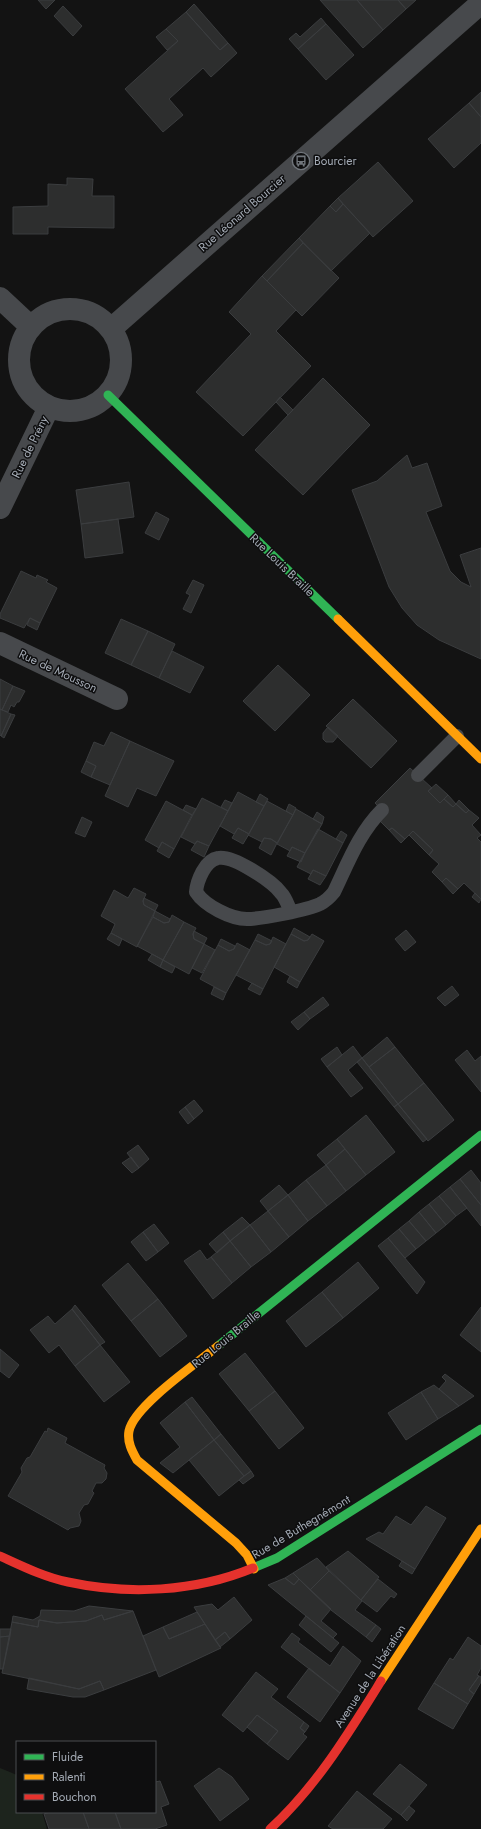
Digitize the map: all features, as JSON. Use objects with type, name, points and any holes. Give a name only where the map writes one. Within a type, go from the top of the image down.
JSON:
[{"type":"street","name":"Rue Léonard Bourcier","points":[[111,328],[481,3]]},
{"type":"street","points":[[0,298],[31,327]]},
{"type":"street","points":[[69,309],[81,310],[96,315],[111,328],[118,339],[122,356],[120,372],[115,385],[108,395],[94,405],[80,410],[67,411],[49,407],[35,397],[25,385],[20,371],[19,357],[22,343],[31,327],[42,317],[57,311],[69,309]]},
{"type":"street","name":"Rue Louis Braille","points":[[108,395],[481,759]]},
{"type":"street","name":"Rue de Prény","points":[[0,508],[49,407]]},
{"type":"street","name":"Rue de Mousson","points":[[0,643],[117,699]]},
{"type":"street","name":"Rue Louis Braille","points":[[254,1569],[248,1555],[236,1543],[137,1460],[130,1446],[128,1434],[132,1421],[138,1411],[156,1396],[481,1135]]},
{"type":"street","name":"Rue de Buthegnémont","points":[[0,1556],[28,1569],[52,1577],[108,1589],[147,1590],[183,1587],[218,1580],[254,1569],[277,1558],[481,1429]]},
{"type":"street","name":"Avenue de la Libération","points":[[270,1829],[284,1817],[319,1777],[420,1620],[481,1529]]},
{"type":"lane","points":[[418,775],[457,736]]},
{"type":"lane","points":[[290,912],[282,894],[274,884],[253,871],[224,858],[217,858],[208,863],[196,887],[196,892],[204,901],[234,916],[246,919],[290,912],[320,904],[334,892],[360,838],[382,810]]},
{"type":"shaded area","points":[[0,1768],[16,1775],[16,1813],[42,1813],[47,1829],[0,1829]]},
{"type":"building","points":[[38,0],[55,0],[46,9]]},
{"type":"building","points":[[320,0],[357,0],[383,30],[363,48]]},
{"type":"building","points":[[357,0],[398,0],[406,9],[383,30]]},
{"type":"building","points":[[398,0],[416,0],[406,9]]},
{"type":"building","points":[[194,4],[228,43],[220,50],[186,12]]},
{"type":"building","points":[[63,6],[82,26],[73,36],[54,16]]},
{"type":"building","points":[[186,12],[220,50],[228,43],[237,53],[211,77],[203,68],[169,99],[183,115],[163,132],[125,89],[178,41],[166,29]]},
{"type":"building","points":[[321,18],[326,24],[298,49],[289,39],[296,33],[300,37]]},
{"type":"building","points":[[326,24],[354,55],[326,80],[298,49]]},
{"type":"building","points":[[166,29],[178,41],[167,50],[156,37]]},
{"type":"building","points":[[481,92],[481,117],[469,103]]},
{"type":"building","points":[[469,103],[481,117],[481,143],[454,168],[428,139]]},
{"type":"building","points":[[378,162],[413,201],[373,237],[338,198]]},
{"type":"building","points":[[67,178],[93,179],[92,196],[114,196],[114,228],[48,227],[48,234],[13,234],[13,207],[48,206],[48,184],[67,185]]},
{"type":"building","points":[[338,198],[343,204],[336,212],[330,206]]},
{"type":"building","points":[[343,204],[370,233],[331,271],[299,238],[330,206],[336,212]]},
{"type":"building","points":[[299,238],[303,243],[267,281],[262,276]]},
{"type":"building","points":[[303,243],[339,278],[302,316],[267,281]]},
{"type":"building","points":[[262,276],[296,310],[276,331],[311,366],[243,436],[196,392],[251,334],[229,312]]},
{"type":"building","points":[[323,378],[370,425],[303,495],[255,450]]},
{"type":"building","points":[[280,397],[293,410],[288,415],[276,402]]},
{"type":"building","points":[[407,455],[412,468],[427,463],[442,506],[426,512],[450,571],[461,582],[471,587],[460,555],[481,548],[481,659],[439,640],[417,625],[402,608],[389,587],[352,490],[377,481]]},
{"type":"building","points":[[129,482],[134,517],[81,524],[76,490]]},
{"type":"building","points":[[156,512],[169,519],[159,540],[145,533]]},
{"type":"building","points":[[118,519],[123,553],[85,558],[81,524]]},
{"type":"building","points":[[21,571],[36,578],[37,575],[48,580],[46,582],[57,588],[40,623],[30,618],[24,628],[0,618],[0,614]]},
{"type":"building","points":[[193,580],[204,585],[191,613],[183,609],[190,595],[186,593]]},
{"type":"building","points":[[30,618],[40,623],[37,630],[27,625]]},
{"type":"building","points":[[121,619],[148,631],[131,665],[105,653]]},
{"type":"building","points":[[148,631],[175,644],[159,678],[131,665]]},
{"type":"building","points":[[172,651],[204,667],[190,693],[159,678]]},
{"type":"building","points":[[278,665],[310,695],[275,731],[243,701]]},
{"type":"building","points":[[0,679],[13,686],[2,710],[0,709]]},
{"type":"building","points":[[13,686],[25,691],[19,702],[17,702],[14,707],[11,705],[8,712],[2,710]]},
{"type":"building","points":[[353,699],[397,741],[371,768],[326,726]]},
{"type":"building","points":[[0,709],[11,714],[1,736],[0,735]]},
{"type":"building","points":[[11,714],[15,715],[4,738],[1,736]]},
{"type":"building","points":[[328,727],[338,736],[333,742],[326,742],[323,739],[323,733]]},
{"type":"building","points":[[111,732],[130,741],[110,785],[91,777],[96,766],[86,761],[94,742],[104,746]]},
{"type":"building","points":[[130,741],[174,761],[156,796],[137,788],[128,807],[105,796]]},
{"type":"building","points":[[86,761],[96,766],[91,777],[81,772]]},
{"type":"building","points":[[410,768],[432,788],[428,791],[440,803],[444,799],[453,807],[456,804],[466,813],[469,810],[479,818],[472,825],[481,835],[477,838],[481,842],[481,899],[464,883],[458,889],[446,878],[442,882],[432,872],[439,864],[429,855],[433,850],[413,831],[405,839],[392,828],[389,830],[379,820],[385,813],[375,803]]},
{"type":"building","points":[[436,784],[448,795],[440,803],[428,791]]},
{"type":"building","points":[[238,792],[264,806],[249,834],[238,828],[234,834],[220,826]]},
{"type":"building","points":[[260,794],[268,799],[264,806],[256,802]]},
{"type":"building","points":[[448,795],[456,804],[453,807],[444,799]]},
{"type":"building","points":[[202,798],[228,811],[209,846],[197,841],[195,844],[181,837]]},
{"type":"building","points":[[225,800],[232,803],[228,811],[221,807]]},
{"type":"building","points":[[459,800],[469,810],[466,813],[456,804]]},
{"type":"building","points":[[166,801],[192,815],[174,849],[162,842],[159,848],[145,840]]},
{"type":"building","points":[[267,801],[293,815],[277,843],[271,839],[264,838],[262,842],[248,835]]},
{"type":"building","points":[[289,804],[296,808],[293,815],[286,811]]},
{"type":"building","points":[[186,805],[196,809],[192,815],[183,810]]},
{"type":"building","points":[[296,809],[322,824],[305,853],[292,847],[290,851],[277,844]]},
{"type":"building","points":[[317,812],[324,817],[322,824],[313,819]]},
{"type":"building","points":[[82,817],[92,822],[85,837],[75,833]]},
{"type":"building","points":[[238,828],[249,834],[243,844],[232,838]]},
{"type":"building","points":[[392,828],[405,839],[401,843],[389,830]]},
{"type":"building","points":[[318,829],[343,843],[326,876],[313,870],[311,874],[297,867]]},
{"type":"building","points":[[341,831],[347,835],[343,843],[336,839]]},
{"type":"building","points":[[413,831],[433,850],[429,855],[409,835]]},
{"type":"building","points":[[264,838],[271,839],[277,843],[271,855],[259,848]]},
{"type":"building","points":[[197,841],[209,846],[204,857],[191,850]]},
{"type":"building","points":[[162,842],[174,849],[169,858],[157,851]]},
{"type":"building","points":[[292,847],[305,853],[301,862],[287,856]]},
{"type":"building","points":[[313,870],[326,876],[320,885],[308,879]]},
{"type":"building","points":[[446,878],[458,889],[453,894],[442,882]]},
{"type":"building","points":[[134,888],[146,894],[143,901],[144,905],[155,911],[137,947],[111,933],[115,924],[101,916],[114,890],[128,898]]},
{"type":"building","points":[[475,893],[481,899],[479,903],[472,897]]},
{"type":"building","points":[[144,898],[158,905],[155,911],[144,905]]},
{"type":"building","points":[[155,911],[170,919],[169,922],[164,923],[153,917]]},
{"type":"building","points":[[172,915],[184,922],[163,960],[137,946],[153,917],[164,923],[169,922]]},
{"type":"building","points":[[184,922],[196,928],[193,934],[194,939],[204,944],[189,974],[163,960]]},
{"type":"building","points":[[294,928],[310,937],[308,940],[304,941],[291,934]]},
{"type":"building","points":[[406,930],[416,942],[405,951],[395,939]]},
{"type":"building","points":[[194,931],[207,938],[204,944],[194,939]]},
{"type":"building","points":[[111,933],[122,939],[119,946],[107,939]]},
{"type":"building","points":[[258,934],[272,941],[270,944],[266,945],[255,940]]},
{"type":"building","points":[[291,934],[304,941],[308,940],[312,934],[324,941],[300,982],[274,967]]},
{"type":"building","points":[[273,937],[286,944],[263,989],[236,975],[255,940],[266,945],[270,944]]},
{"type":"building","points":[[221,939],[235,946],[234,949],[229,951],[218,945]]},
{"type":"building","points":[[237,943],[250,950],[226,993],[200,979],[218,945],[229,951],[234,949]]},
{"type":"building","points":[[204,944],[215,950],[202,973],[192,968]]},
{"type":"building","points":[[152,954],[163,960],[160,967],[148,960]]},
{"type":"building","points":[[163,960],[175,967],[172,973],[160,967]]},
{"type":"building","points":[[290,976],[300,982],[297,988],[287,982]]},
{"type":"building","points":[[252,983],[263,989],[260,995],[248,989]]},
{"type":"building","points":[[452,986],[459,995],[445,1006],[437,998]]},
{"type":"building","points":[[214,987],[226,993],[223,1000],[211,994]]},
{"type":"building","points":[[323,997],[329,1005],[310,1019],[304,1012]]},
{"type":"building","points":[[304,1012],[310,1019],[298,1030],[291,1022]]},
{"type":"building","points":[[387,1037],[395,1047],[369,1067],[362,1058]]},
{"type":"building","points":[[353,1046],[362,1058],[348,1070],[363,1088],[351,1097],[327,1067]]},
{"type":"building","points":[[337,1047],[342,1055],[327,1067],[321,1059]]},
{"type":"building","points":[[395,1047],[424,1083],[398,1104],[369,1067]]},
{"type":"building","points":[[467,1050],[475,1061],[481,1056],[481,1092],[455,1060]]},
{"type":"building","points":[[362,1058],[398,1104],[394,1107],[357,1062]]},
{"type":"building","points":[[424,1083],[454,1120],[428,1141],[398,1104]]},
{"type":"building","points":[[194,1100],[203,1111],[194,1119],[185,1107]]},
{"type":"building","points":[[398,1104],[427,1139],[423,1142],[394,1107]]},
{"type":"building","points":[[185,1107],[194,1119],[188,1124],[179,1112]]},
{"type":"building","points":[[366,1115],[395,1152],[366,1175],[337,1139]]},
{"type":"building","points":[[337,1139],[345,1149],[326,1165],[317,1155]]},
{"type":"building","points":[[138,1145],[149,1159],[139,1168],[127,1153]]},
{"type":"building","points":[[345,1149],[366,1175],[346,1191],[326,1165]]},
{"type":"building","points":[[131,1157],[139,1168],[132,1173],[122,1163]]},
{"type":"building","points":[[326,1165],[346,1191],[327,1206],[306,1180]]},
{"type":"building","points":[[471,1170],[481,1183],[481,1205],[460,1179]]},
{"type":"building","points":[[460,1179],[481,1205],[481,1226],[450,1187]]},
{"type":"building","points":[[306,1180],[327,1206],[308,1221],[288,1195]]},
{"type":"building","points":[[279,1185],[288,1195],[268,1211],[260,1201]]},
{"type":"building","points":[[450,1187],[467,1208],[456,1216],[439,1196]]},
{"type":"building","points":[[288,1195],[308,1221],[289,1237],[268,1211]]},
{"type":"building","points":[[439,1196],[456,1216],[446,1225],[429,1204]]},
{"type":"building","points":[[429,1204],[446,1225],[436,1233],[419,1212]]},
{"type":"building","points":[[268,1211],[289,1237],[271,1252],[250,1225]]},
{"type":"building","points":[[419,1212],[436,1233],[426,1241],[409,1221]]},
{"type":"building","points":[[242,1217],[250,1225],[230,1241],[223,1232]]},
{"type":"building","points":[[409,1221],[426,1241],[416,1249],[399,1229]]},
{"type":"building","points":[[154,1224],[169,1243],[158,1252],[143,1232]]},
{"type":"building","points":[[250,1225],[271,1252],[251,1267],[230,1241]]},
{"type":"building","points":[[399,1229],[416,1249],[405,1258],[388,1238]]},
{"type":"building","points":[[143,1232],[158,1252],[146,1261],[131,1242]]},
{"type":"building","points":[[223,1232],[230,1241],[217,1253],[209,1244]]},
{"type":"building","points":[[388,1238],[425,1282],[417,1294],[378,1246]]},
{"type":"building","points":[[230,1241],[251,1267],[232,1283],[211,1257]]},
{"type":"building","points":[[200,1250],[207,1260],[211,1257],[232,1283],[213,1299],[184,1261]]},
{"type":"building","points":[[358,1262],[379,1288],[343,1318],[322,1292]]},
{"type":"building","points":[[128,1263],[158,1299],[131,1321],[102,1285]]},
{"type":"building","points":[[322,1292],[343,1318],[306,1347],[286,1321]]},
{"type":"building","points":[[158,1299],[187,1336],[160,1357],[131,1321]]},
{"type":"building","points":[[75,1305],[105,1342],[100,1345],[72,1309]]},
{"type":"building","points":[[481,1307],[481,1352],[460,1335]]},
{"type":"building","points":[[72,1309],[100,1345],[75,1366],[59,1345],[49,1353],[30,1330],[48,1316],[55,1324]]},
{"type":"building","points":[[100,1345],[130,1382],[104,1402],[75,1366]]},
{"type":"building","points":[[0,1349],[19,1365],[9,1378],[0,1371]]},
{"type":"building","points":[[245,1353],[275,1391],[249,1411],[219,1374]]},
{"type":"building","points":[[445,1374],[474,1396],[459,1406],[439,1389],[446,1381],[442,1377]]},
{"type":"building","points":[[434,1385],[459,1406],[438,1419],[421,1392]]},
{"type":"building","points":[[275,1391],[304,1428],[279,1449],[249,1411]]},
{"type":"building","points":[[421,1392],[438,1419],[406,1440],[388,1413]]},
{"type":"building","points":[[192,1397],[221,1434],[214,1440],[185,1402]]},
{"type":"building","points":[[185,1402],[214,1440],[173,1473],[160,1463],[180,1447],[160,1423]]},
{"type":"building","points":[[48,1428],[67,1438],[65,1443],[105,1465],[104,1468],[107,1473],[106,1479],[102,1483],[96,1483],[92,1491],[94,1493],[88,1504],[84,1505],[79,1513],[81,1521],[79,1526],[68,1530],[8,1496],[22,1472],[21,1468],[27,1458],[30,1457],[45,1431],[47,1432]]},
{"type":"building","points":[[221,1434],[251,1471],[244,1476],[214,1440]]},
{"type":"building","points":[[214,1440],[244,1476],[219,1496],[189,1460]]},
{"type":"building","points":[[251,1471],[254,1476],[243,1484],[239,1480]]},
{"type":"building","points":[[426,1506],[446,1518],[415,1569],[366,1539],[379,1532],[383,1534],[396,1516],[411,1525]]},
{"type":"building","points":[[348,1551],[379,1577],[361,1600],[326,1567]]},
{"type":"building","points":[[317,1558],[329,1571],[310,1590],[293,1573]]},
{"type":"building","points":[[402,1561],[415,1569],[412,1574],[399,1566]]},
{"type":"building","points":[[329,1571],[362,1601],[355,1610],[376,1625],[366,1637],[331,1610],[310,1590]]},
{"type":"building","points":[[293,1573],[299,1579],[294,1585],[285,1578]]},
{"type":"building","points":[[285,1578],[294,1585],[299,1579],[331,1609],[321,1621],[337,1634],[333,1638],[268,1585]]},
{"type":"building","points":[[378,1579],[397,1594],[394,1598],[391,1596],[377,1612],[361,1600]]},
{"type":"building","points":[[234,1597],[252,1620],[230,1639],[225,1632],[215,1640],[194,1607],[212,1604],[218,1610]]},
{"type":"building","points":[[89,1606],[133,1611],[104,1620],[102,1615],[86,1621],[57,1623],[39,1620],[38,1627],[12,1622],[13,1616],[33,1620],[40,1616],[41,1610],[74,1611]]},
{"type":"building","points":[[133,1611],[156,1670],[104,1690],[100,1681],[79,1689],[2,1673],[12,1622],[38,1627],[39,1620],[57,1623],[86,1621],[102,1615],[104,1620]]},
{"type":"building","points":[[197,1612],[205,1624],[169,1639],[163,1627]]},
{"type":"building","points":[[306,1616],[339,1643],[331,1652],[299,1625]]},
{"type":"building","points":[[205,1624],[221,1648],[159,1677],[143,1636],[163,1627],[169,1639]]},
{"type":"building","points":[[376,1625],[381,1629],[372,1642],[366,1637]]},
{"type":"building","points":[[0,1629],[11,1629],[10,1636],[0,1637]]},
{"type":"building","points":[[225,1632],[230,1639],[220,1647],[215,1640]]},
{"type":"building","points":[[292,1633],[300,1639],[298,1642],[330,1666],[343,1646],[361,1661],[340,1693],[281,1647]]},
{"type":"building","points":[[10,1636],[3,1669],[0,1669],[0,1637]]},
{"type":"building","points":[[468,1637],[481,1646],[481,1668],[477,1675],[479,1676],[469,1690],[474,1694],[468,1704],[434,1683],[450,1658],[453,1660]]},
{"type":"building","points":[[309,1668],[340,1693],[320,1722],[287,1697]]},
{"type":"building","points":[[256,1672],[278,1689],[271,1697],[304,1722],[300,1728],[305,1732],[303,1734],[307,1737],[288,1760],[267,1744],[278,1731],[257,1715],[243,1732],[222,1715]]},
{"type":"building","points":[[479,1676],[481,1677],[481,1682],[474,1694],[469,1690]]},
{"type":"building","points":[[29,1678],[79,1689],[100,1681],[104,1690],[85,1697],[73,1697],[27,1689]]},
{"type":"building","points":[[434,1683],[468,1704],[453,1729],[418,1709]]},
{"type":"building","points":[[257,1715],[278,1731],[267,1744],[247,1727]]},
{"type":"building","points":[[304,1722],[309,1726],[305,1732],[300,1728]]},
{"type":"building","points":[[400,1764],[427,1785],[401,1815],[373,1794]]},
{"type":"building","points":[[219,1768],[232,1777],[249,1799],[220,1821],[194,1786]]},
{"type":"building","points":[[160,1781],[169,1804],[161,1807],[167,1825],[155,1829],[121,1829],[115,1813],[156,1813],[156,1782]]},
{"type":"building","points":[[357,1791],[392,1819],[383,1829],[333,1829],[328,1826]]},
{"type":"building","points":[[409,1806],[415,1811],[407,1821],[401,1815]]},
{"type":"building","points":[[83,1813],[89,1829],[49,1829],[44,1814]]},
{"type":"building","points":[[83,1813],[115,1813],[121,1829],[89,1829]]},
{"type":"traffic: fast","points":[[108,395],[338,619]]},
{"type":"traffic: fast","points":[[218,1346],[481,1135]]},
{"type":"traffic: fast","points":[[253,1568],[277,1558],[481,1429]]},
{"type":"traffic: slow","points":[[338,619],[481,759]]},
{"type":"traffic: slow","points":[[218,1346],[182,1374],[142,1410],[133,1421],[129,1431],[129,1443],[137,1460],[236,1543],[247,1555],[254,1569]]},
{"type":"traffic: slow","points":[[381,1681],[481,1529]]},
{"type":"traffic: jam","points":[[0,1556],[33,1571],[59,1580],[114,1589],[138,1590],[185,1586],[231,1576],[253,1568]]},
{"type":"traffic: jam","points":[[270,1829],[287,1813],[317,1778],[344,1740],[381,1681]]},
{"type":"place","name":"Bourcier","points":[[301,161]]}]
